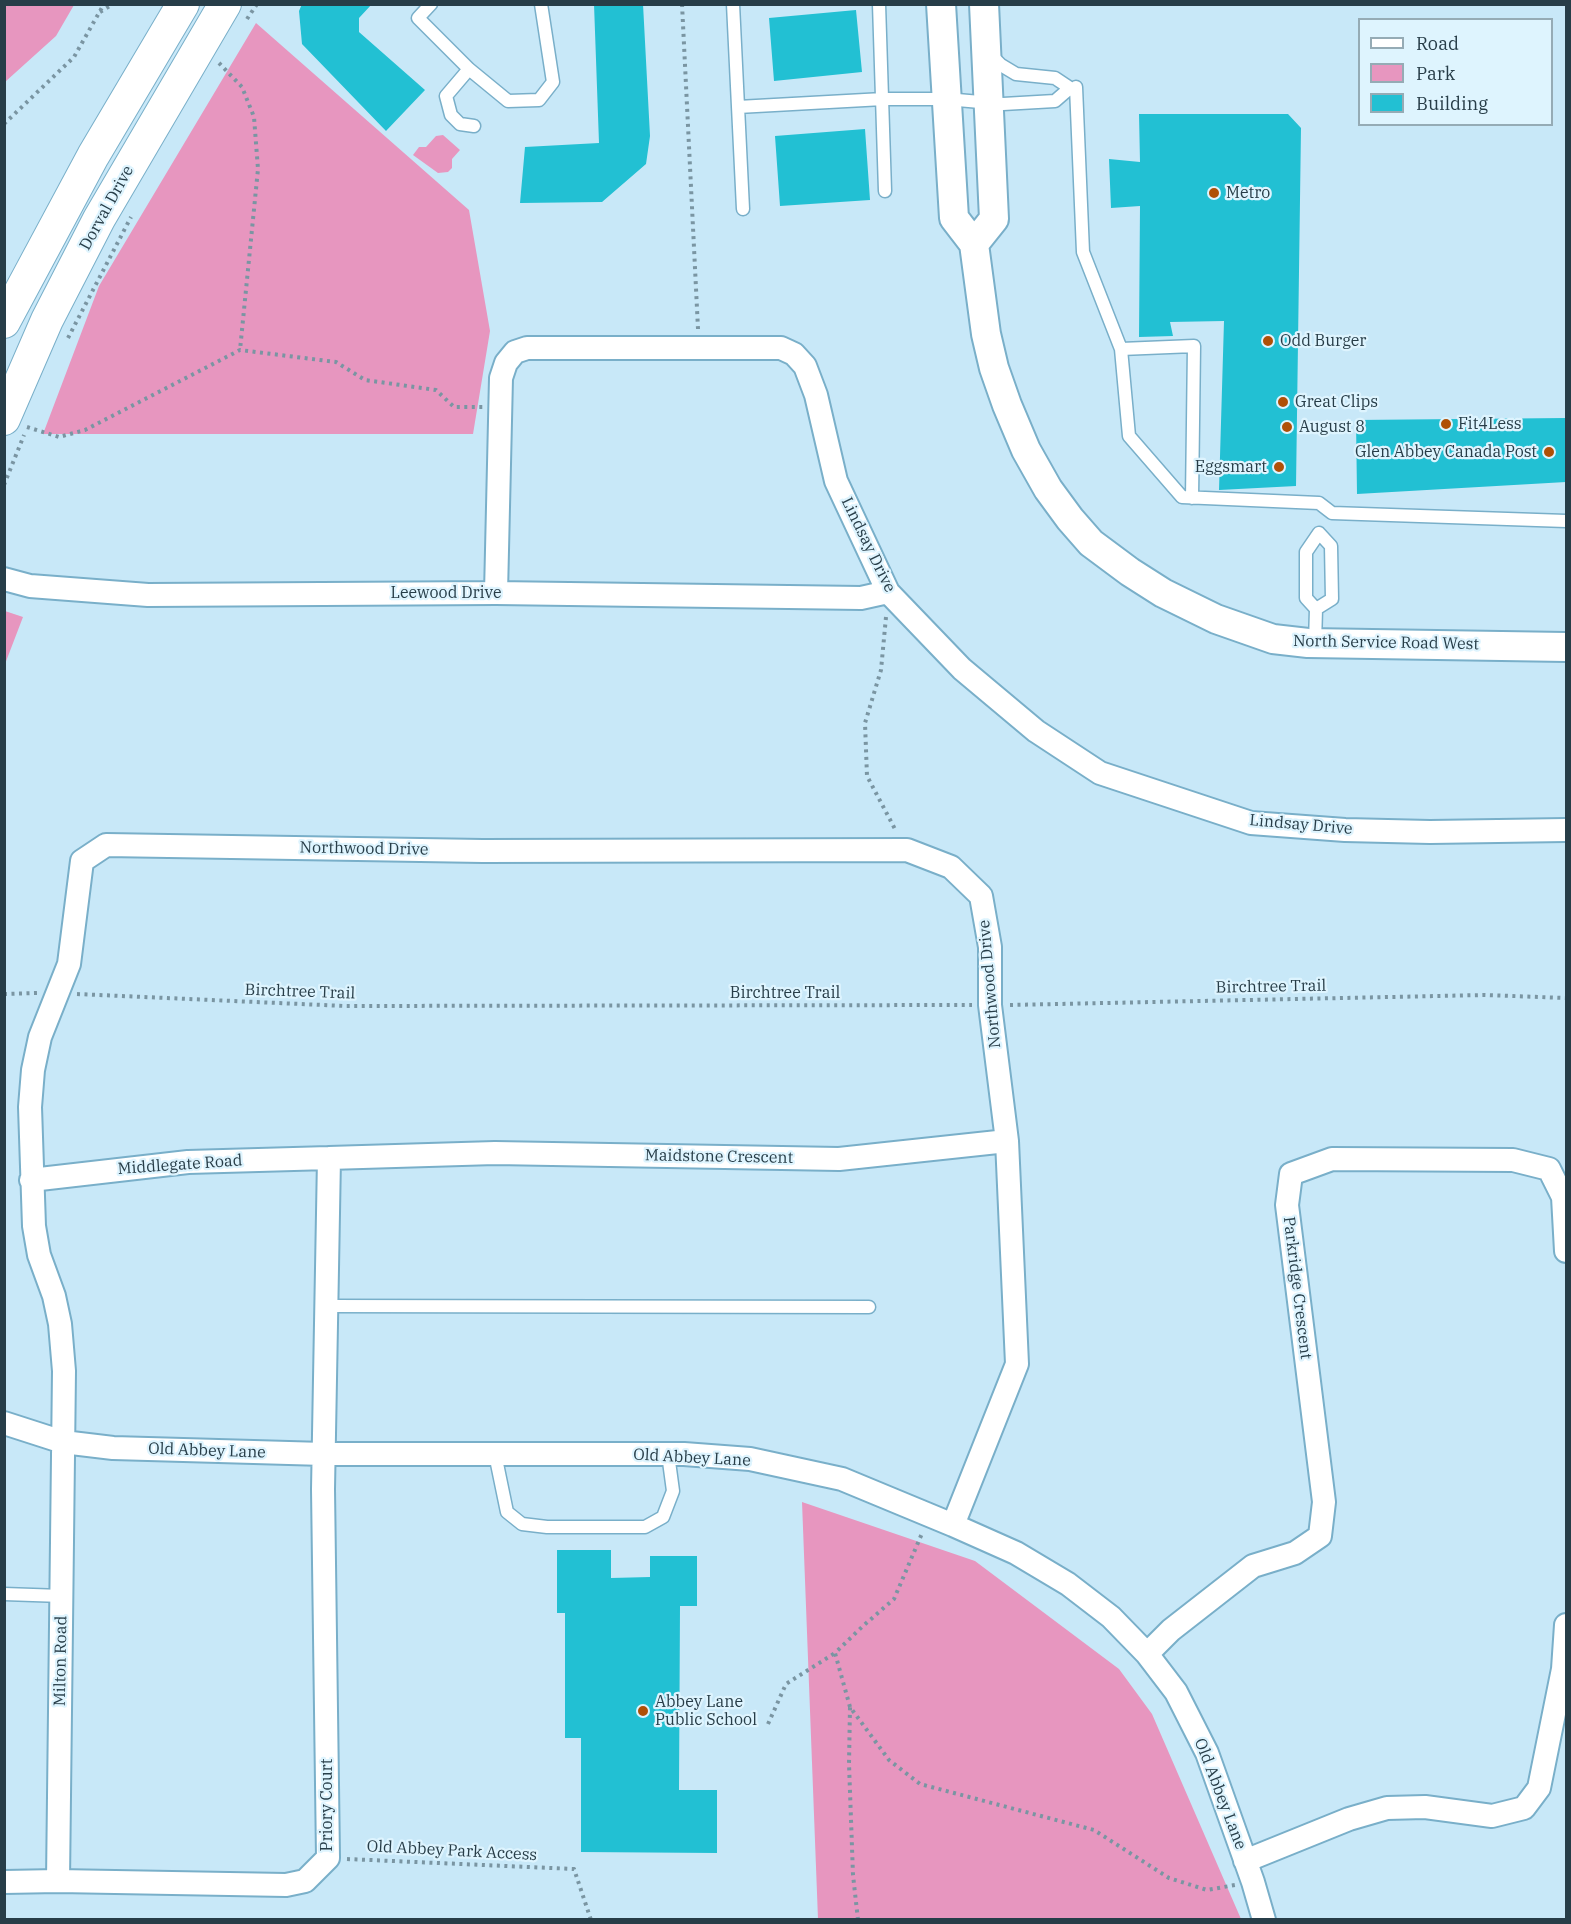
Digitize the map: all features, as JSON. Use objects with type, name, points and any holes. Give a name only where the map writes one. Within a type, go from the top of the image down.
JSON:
[{"type":"main road","points":[[4,322],[93,156],[183,4]]},
{"type":"main road","name":"Dorval Drive","points":[[21,422],[47,320],[99,219],[235,14]]},
{"type":"street","name":"North Service Road West","points":[[941,4],[954,218],[974,244],[986,334],[1007,405],[1026,450],[1048,489],[1091,543],[1163,593],[1244,631],[1273,639],[1315,643],[1566,647]]},
{"type":"street","points":[[974,244],[994,219],[984,4]]},
{"type":"street","name":"Lindsay Drive","points":[[496,593],[501,378],[506,363],[515,352],[527,348],[782,348],[794,354],[805,366],[816,395],[836,481],[888,592],[962,669],[1036,731],[1100,773],[1251,823],[1345,830],[1430,832],[1566,830]]},
{"type":"street","name":"Leewood Drive","points":[[4,579],[30,586],[148,595],[496,593],[861,598],[888,592]]},
{"type":"street","name":"Northwood Drive","points":[[63,1442],[64,1371],[60,1324],[35,1236],[31,1180],[30,1107],[33,1070],[40,1037],[69,964],[82,861],[106,845],[483,851],[907,850],[951,867],[981,896],[990,947],[990,1005],[1007,1141]]},
{"type":"street","points":[[954,1525],[1017,1364],[1007,1141]]},
{"type":"street","name":"Maidstone Crescent","points":[[329,1158],[495,1153],[839,1160],[1007,1141]]},
{"type":"street","points":[[324,1454],[329,1158]]},
{"type":"street","name":"Middlegate Road","points":[[31,1180],[188,1161],[329,1158]]},
{"type":"street","name":"Parkridge Crescent","points":[[1147,1654],[1171,1630],[1253,1566],[1295,1553],[1320,1536],[1324,1502],[1287,1205],[1291,1174],[1332,1159],[1513,1160],[1549,1169],[1563,1197],[1566,1251]]},
{"type":"street","name":"Old Abbey Lane","points":[[4,1423],[63,1442],[112,1448],[324,1454],[668,1455],[750,1459],[842,1479],[1016,1553],[1068,1584],[1111,1617],[1147,1654],[1176,1692],[1207,1753],[1264,1920]]},
{"type":"street","name":"Milton Road","points":[[58,1881],[63,1442]]},
{"type":"street","name":"Priory Court","points":[[4,1882],[286,1885],[305,1881],[328,1858],[324,1454]]},
{"type":"street","points":[[1249,1871],[1349,1819],[1387,1808],[1425,1807],[1492,1816],[1524,1808],[1539,1788],[1563,1669],[1566,1625]]},
{"type":"lane","points":[[431,4],[418,18],[469,69],[508,101],[538,100],[553,82],[541,4]]},
{"type":"lane","points":[[733,4],[744,209]]},
{"type":"lane","points":[[879,4],[885,191]]},
{"type":"lane","points":[[738,107],[883,99],[946,99],[1002,104],[1055,101],[1070,88],[1055,78],[1016,74],[1001,65],[986,50]]},
{"type":"lane","points":[[469,69],[446,96],[451,115],[460,124],[474,126]]},
{"type":"lane","points":[[1076,87],[1083,252],[1121,349],[1129,436],[1182,497],[1319,503],[1332,513],[1566,521]]},
{"type":"lane","points":[[1121,349],[1194,346],[1192,498]]},
{"type":"lane","points":[[1315,643],[1316,609],[1306,598],[1306,552],[1319,533],[1331,546],[1332,599],[1316,609]]},
{"type":"lane","points":[[327,1306],[869,1307]]},
{"type":"lane","points":[[495,1454],[507,1512],[522,1524],[547,1527],[645,1527],[663,1517],[673,1491],[668,1455]]},
{"type":"lane","points":[[4,1594],[62,1596]]},
{"type":"path","points":[[4,124],[74,57],[104,4]]},
{"type":"path","points":[[99,12],[113,4]]},
{"type":"path","points":[[235,14],[257,4]]},
{"type":"path","points":[[682,4],[699,348]]},
{"type":"path","points":[[213,73],[225,53]]},
{"type":"path","points":[[219,63],[242,87],[254,117],[258,169],[240,350]]},
{"type":"path","points":[[63,349],[135,210]]},
{"type":"path","points":[[4,484],[21,422],[59,437],[85,430],[240,350],[336,362],[365,380],[436,390],[454,407],[500,408]]},
{"type":"path","points":[[888,592],[881,670],[865,723],[867,777],[907,850]]},
{"type":"path","name":"Birchtree Trail","points":[[4,994],[57,993],[345,1006],[990,1005],[1473,995],[1566,998]]},
{"type":"path","points":[[768,1724],[786,1684],[835,1653],[894,1599],[930,1515]]},
{"type":"path","points":[[835,1653],[850,1707],[849,1764],[853,1875],[858,1920]]},
{"type":"path","points":[[850,1707],[889,1760],[920,1784],[1094,1830],[1169,1878],[1207,1890],[1249,1871]]},
{"type":"path","name":"Old Abbey Park Access","points":[[328,1858],[574,1869],[591,1920]]},
{"type":"green space","points":[[5,4],[74,5],[56,36],[5,82]]},
{"type":"green space","points":[[256,23],[469,210],[490,331],[473,434],[43,434],[99,286]]},
{"type":"green space","points":[[443,135],[460,150],[452,159],[452,168],[448,172],[438,173],[413,155],[419,147],[426,147],[436,136]]},
{"type":"green space","points":[[4,611],[23,617],[5,664]]},
{"type":"green space","points":[[802,1502],[975,1561],[1119,1669],[1152,1714],[1241,1919],[818,1919]]},
{"type":"building","points":[[302,4],[372,4],[359,18],[359,32],[425,90],[386,131],[302,44],[299,11]]},
{"type":"building","points":[[594,4],[643,4],[650,136],[646,164],[602,202],[520,203],[525,147],[599,143]]},
{"type":"building","points":[[856,10],[862,72],[774,81],[769,18]]},
{"type":"building","points":[[1139,114],[1288,114],[1301,128],[1296,486],[1219,490],[1224,321],[1170,322],[1173,336],[1139,337],[1140,206],[1111,208],[1109,159],[1140,162]]},
{"type":"building","points":[[865,129],[870,200],[780,206],[775,136]]},
{"type":"building","points":[[1566,418],[1566,482],[1357,494],[1356,420]]},
{"type":"building","points":[[557,1550],[611,1550],[611,1578],[650,1577],[650,1556],[697,1556],[697,1606],[680,1606],[679,1790],[717,1790],[717,1853],[581,1852],[581,1738],[565,1738],[565,1613],[557,1613]]},
{"type":"place","name":"Metro","points":[[1214,193]]},
{"type":"place","name":"Odd Burger","points":[[1268,341]]},
{"type":"place","name":"Great Clips","points":[[1283,402]]},
{"type":"place","name":"Fit4Less","points":[[1446,424]]},
{"type":"place","name":"August 8","points":[[1287,427]]},
{"type":"place","name":"Glen Abbey Canada Post","points":[[1549,452]]},
{"type":"place","name":"Eggsmart","points":[[1279,467]]},
{"type":"place","name":"Abbey Lane Public School","points":[[643,1711]]}]
